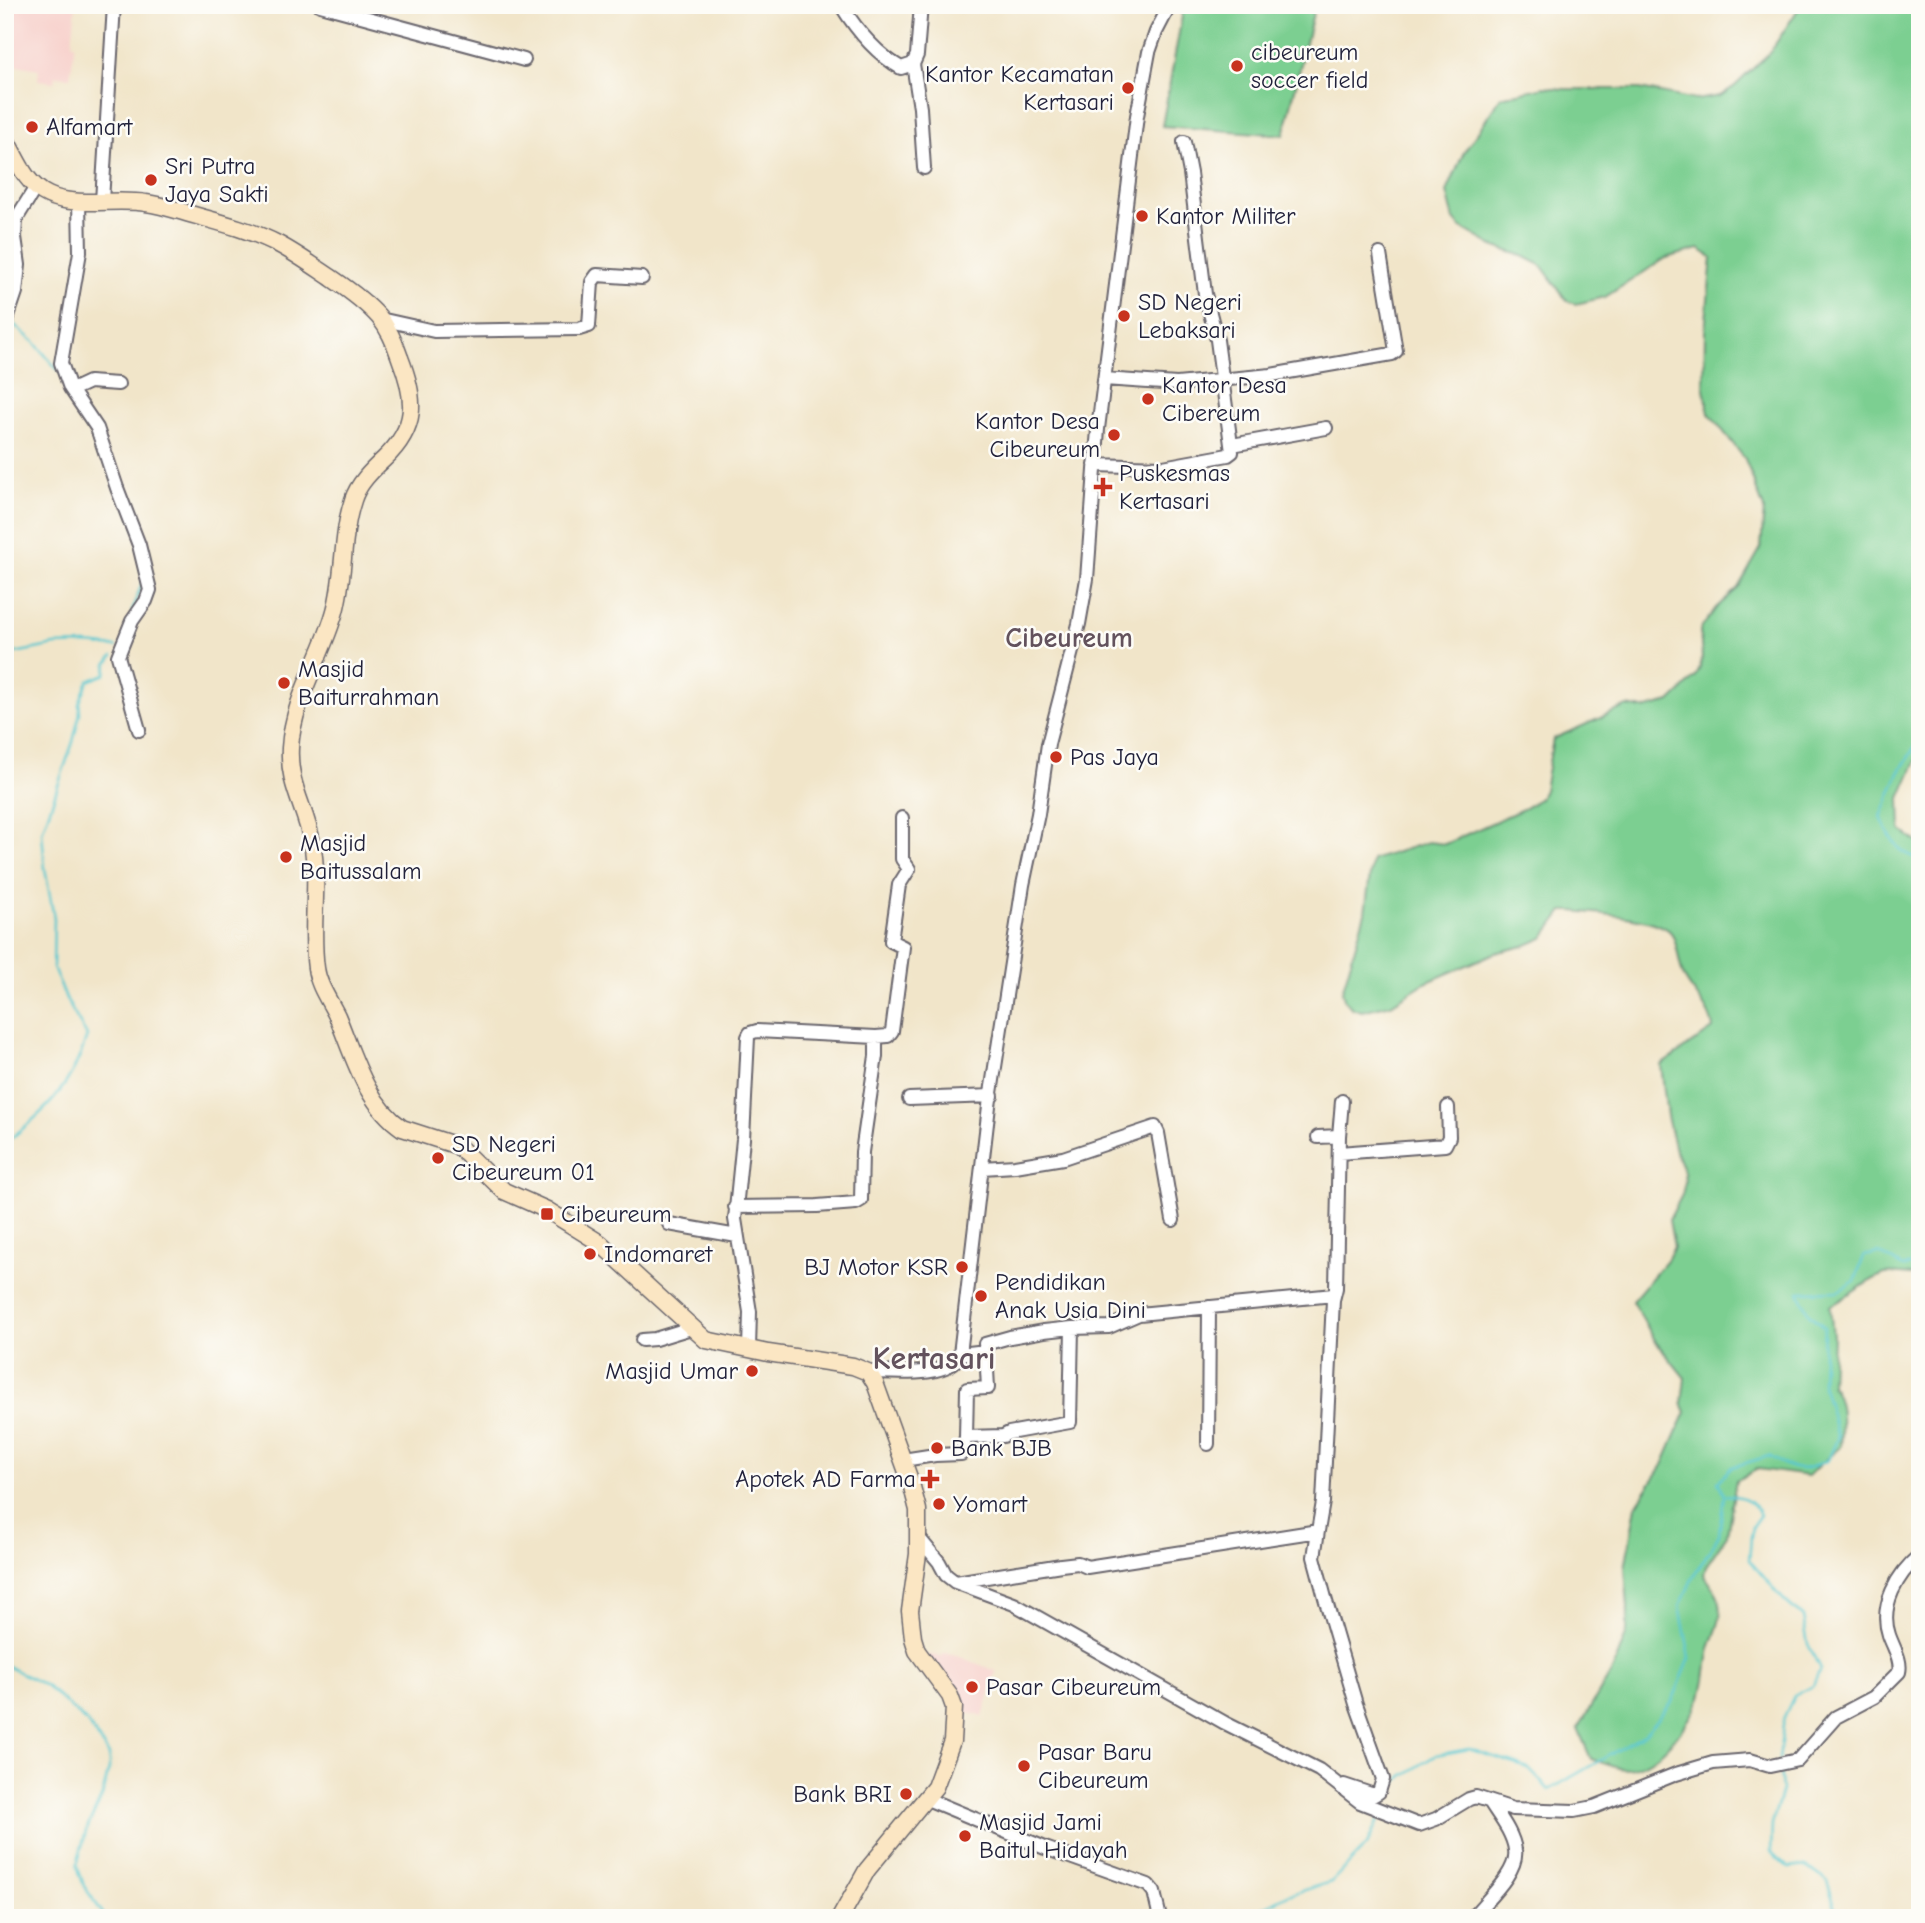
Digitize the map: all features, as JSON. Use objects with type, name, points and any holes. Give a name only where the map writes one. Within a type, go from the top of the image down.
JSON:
[{"type":"main road","points":[[5,138],[27,179],[48,195],[79,201],[148,203],[240,229],[276,243],[351,291],[380,318],[391,335],[411,394],[411,419],[401,441],[362,483],[351,504],[341,589],[328,635],[305,685],[291,735],[294,790],[309,826],[317,877],[314,951],[316,972],[363,1077],[389,1119],[402,1128],[458,1146],[503,1191],[547,1210],[600,1243],[706,1340],[845,1364],[868,1372],[875,1383],[918,1510],[919,1538],[911,1600],[911,1625],[917,1651],[950,1696],[954,1707],[952,1741],[940,1778],[927,1799],[867,1870],[839,1918]]},
{"type":"street","points":[[102,201],[114,5]]},
{"type":"street","points":[[320,5],[524,60]]},
{"type":"street","points":[[841,5],[860,32],[886,58],[901,68],[913,64]]},
{"type":"street","points":[[921,5],[917,55],[913,64],[920,108],[923,168]]},
{"type":"street","points":[[868,1372],[939,1370],[954,1364],[960,1354],[982,1168],[1023,885],[1038,814],[1048,744],[1079,624],[1087,579],[1104,379],[1137,117],[1149,52],[1170,5]]},
{"type":"street","points":[[1096,465],[1163,467],[1232,452],[1217,340],[1205,294],[1184,142]]},
{"type":"street","points":[[7,319],[16,292],[19,265],[15,237],[16,219],[36,187]]},
{"type":"street","points":[[79,201],[80,252],[61,363],[70,388],[97,428],[139,545],[150,590],[132,621],[118,656],[139,730]]},
{"type":"street","points":[[1104,379],[1163,385],[1271,375],[1394,353],[1396,351],[1380,254]]},
{"type":"street","points":[[380,318],[434,331],[579,329],[589,326],[592,282],[597,275],[642,278]]},
{"type":"street","points":[[70,388],[74,389],[89,382],[118,384]]},
{"type":"street","points":[[1232,445],[1326,428]]},
{"type":"street","points":[[749,1349],[750,1312],[737,1236],[735,1207],[743,1139],[748,1037],[750,1033],[757,1031],[876,1037],[888,1036],[892,1031],[904,947],[891,941],[899,885],[909,869],[902,859],[902,818]]},
{"type":"street","points":[[735,1207],[817,1206],[856,1203],[861,1200],[862,1152],[876,1056],[876,1037]]},
{"type":"street","points":[[909,1099],[992,1096]]},
{"type":"street","points":[[1337,1783],[1374,1795],[1379,1792],[1383,1779],[1356,1704],[1314,1557],[1323,1502],[1336,1288],[1342,1101]]},
{"type":"street","points":[[1339,1153],[1445,1145],[1449,1137],[1448,1107]]},
{"type":"street","points":[[982,1168],[1063,1158],[1155,1127],[1174,1220]]},
{"type":"street","points":[[1318,1137],[1339,1136]]},
{"type":"street","points":[[669,1224],[737,1236]]},
{"type":"street","points":[[903,1460],[961,1454],[966,1437],[967,1389],[988,1388],[985,1344],[988,1342],[1072,1328],[1109,1327],[1139,1314],[1334,1296]]},
{"type":"street","points":[[1208,1444],[1209,1307]]},
{"type":"street","points":[[642,1340],[655,1339],[691,1328]]},
{"type":"street","points":[[966,1437],[1003,1436],[1070,1422],[1072,1328]]},
{"type":"street","points":[[960,1354],[986,1351]]},
{"type":"street","points":[[955,1582],[1070,1563],[1087,1567],[1318,1531]]},
{"type":"street","points":[[919,1538],[946,1575],[955,1582],[1014,1604],[1225,1723],[1319,1770],[1360,1802],[1419,1825],[1443,1815],[1469,1798],[1476,1797],[1513,1809],[1574,1811],[1594,1807],[1676,1774],[1713,1763],[1750,1760],[1770,1766],[1788,1764],[1801,1758],[1836,1717],[1865,1702],[1900,1671],[1888,1632],[1886,1610],[1896,1584],[1920,1555]]},
{"type":"street","points":[[927,1799],[1034,1844],[1148,1885],[1154,1892],[1160,1918]]},
{"type":"street","points":[[1472,1918],[1504,1881],[1515,1858],[1515,1850],[1507,1829],[1490,1802]]},
{"type":"shaded area","points":[[9,5],[76,5],[72,44],[75,44],[70,77],[56,76],[55,82],[38,80],[39,69],[5,63],[5,31]]},
{"type":"shaded area","name":"Pasar Cibeureum","points":[[944,1653],[996,1671],[983,1717],[960,1710],[927,1655],[942,1656]]},
{"type":"green space","name":"cibeureum soccer field","points":[[1184,5],[1315,5],[1284,135],[1162,126]]},
{"type":"green space","points":[[1801,5],[1920,5],[1920,752],[1900,798],[1901,830],[1920,844],[1920,1275],[1885,1274],[1830,1306],[1833,1336],[1831,1385],[1840,1406],[1840,1447],[1808,1476],[1758,1469],[1736,1480],[1727,1535],[1706,1566],[1704,1575],[1718,1596],[1721,1609],[1701,1697],[1690,1718],[1664,1749],[1644,1764],[1623,1768],[1591,1759],[1578,1729],[1613,1669],[1627,1632],[1625,1568],[1636,1506],[1663,1465],[1686,1412],[1682,1403],[1685,1378],[1656,1342],[1632,1301],[1667,1260],[1674,1247],[1669,1220],[1682,1195],[1685,1182],[1667,1116],[1661,1065],[1713,1029],[1712,1022],[1684,977],[1674,939],[1666,928],[1626,917],[1572,911],[1563,911],[1543,938],[1495,953],[1423,984],[1391,1004],[1362,1011],[1352,1008],[1345,1001],[1342,992],[1365,913],[1372,860],[1428,842],[1445,844],[1525,808],[1540,798],[1544,790],[1553,739],[1627,706],[1644,709],[1670,702],[1696,677],[1700,668],[1700,630],[1716,608],[1738,588],[1761,548],[1764,509],[1745,459],[1709,413],[1704,389],[1705,331],[1712,257],[1699,249],[1666,258],[1605,297],[1576,304],[1567,301],[1541,265],[1495,247],[1460,227],[1454,220],[1447,192],[1463,154],[1501,97],[1544,87],[1640,89],[1696,100],[1720,96],[1735,86],[1770,52]]},
{"type":"waterway","points":[[11,322],[35,343],[57,369]]},
{"type":"waterway","points":[[132,611],[143,581]]},
{"type":"waterway","points":[[5,655],[55,645],[116,647]]},
{"type":"waterway","points":[[5,1143],[56,1097],[74,1070],[87,1036],[66,999],[53,967],[54,918],[45,869],[42,832],[73,742],[80,713],[79,704],[88,681],[106,674],[107,664],[113,656]]},
{"type":"waterway","points":[[1920,738],[1899,773],[1881,817],[1891,838],[1900,849],[1920,858]]},
{"type":"waterway","points":[[1383,1806],[1389,1789],[1404,1775],[1436,1755],[1469,1749],[1528,1768],[1549,1790],[1644,1735],[1671,1704],[1690,1658],[1680,1606],[1692,1579],[1719,1535],[1724,1495],[1718,1481],[1732,1467],[1769,1456],[1792,1468],[1811,1467],[1828,1460],[1838,1437],[1822,1384],[1824,1327],[1809,1314],[1799,1292],[1838,1291],[1855,1281],[1864,1256],[1879,1253],[1903,1267],[1920,1264]]},
{"type":"waterway","points":[[1724,1495],[1746,1499],[1757,1509],[1760,1515],[1752,1526],[1749,1560],[1784,1600],[1803,1617],[1808,1644],[1820,1669],[1813,1686],[1794,1696],[1784,1717],[1779,1760]]},
{"type":"waterway","points":[[5,1665],[46,1686],[87,1722],[109,1755],[109,1769],[102,1796],[86,1831],[77,1865],[84,1886],[106,1918]]},
{"type":"waterway","points":[[1780,1767],[1782,1790],[1772,1825],[1771,1852],[1789,1868],[1806,1866],[1827,1881],[1839,1918]]},
{"type":"waterway","points":[[1243,1918],[1288,1895],[1331,1882],[1367,1845],[1380,1816]]},
{"type":"place","name":"cibeureum soccer field","points":[[1237,66]]},
{"type":"place","name":"Kantor Kecamatan Kertasari","points":[[1128,88]]},
{"type":"place","name":"Alfamart","points":[[32,127]]},
{"type":"place","name":"Sri Putra Jaya Sakti","points":[[151,180]]},
{"type":"place","name":"Kantor Militer","points":[[1142,216]]},
{"type":"place","name":"SD Negeri Lebaksari","points":[[1124,316]]},
{"type":"place","name":"Kantor Desa Cibereum","points":[[1148,399]]},
{"type":"place","name":"Kantor Desa Cibeureum","points":[[1114,435]]},
{"type":"place","name":"Puskesmas Kertasari","points":[[1103,487]]},
{"type":"place","name":"Masjid Baiturrahman","points":[[284,683]]},
{"type":"place","name":"Pas Jaya","points":[[1056,757]]},
{"type":"place","name":"Masjid Baitussalam","points":[[286,857]]},
{"type":"place","name":"SD Negeri Cibeureum 01","points":[[438,1158]]},
{"type":"place","name":"Cibeureum","points":[[547,1214]]},
{"type":"place","name":"Indomaret","points":[[590,1254]]},
{"type":"place","name":"BJ Motor KSR","points":[[962,1267]]},
{"type":"place","name":"Pendidikan Anak Usia Dini","points":[[981,1296]]},
{"type":"place","name":"Masjid Umar","points":[[752,1371]]},
{"type":"place","name":"Bank BJB","points":[[937,1448]]},
{"type":"place","name":"Apotek AD Farma","points":[[930,1479]]},
{"type":"place","name":"Yomart","points":[[939,1504]]},
{"type":"place","name":"Pasar Cibeureum","points":[[972,1687]]},
{"type":"place","name":"Pasar Baru Cibeureum","points":[[1024,1766]]},
{"type":"place","name":"Bank BRI","points":[[906,1794]]},
{"type":"place","name":"Masjid Jami Baitul Hidayah","points":[[965,1836]]},
{"type":"district","name":"Cibeureum","points":[[1069,638]]},
{"type":"district","name":"Kertasari","points":[[934,1358]]}]
